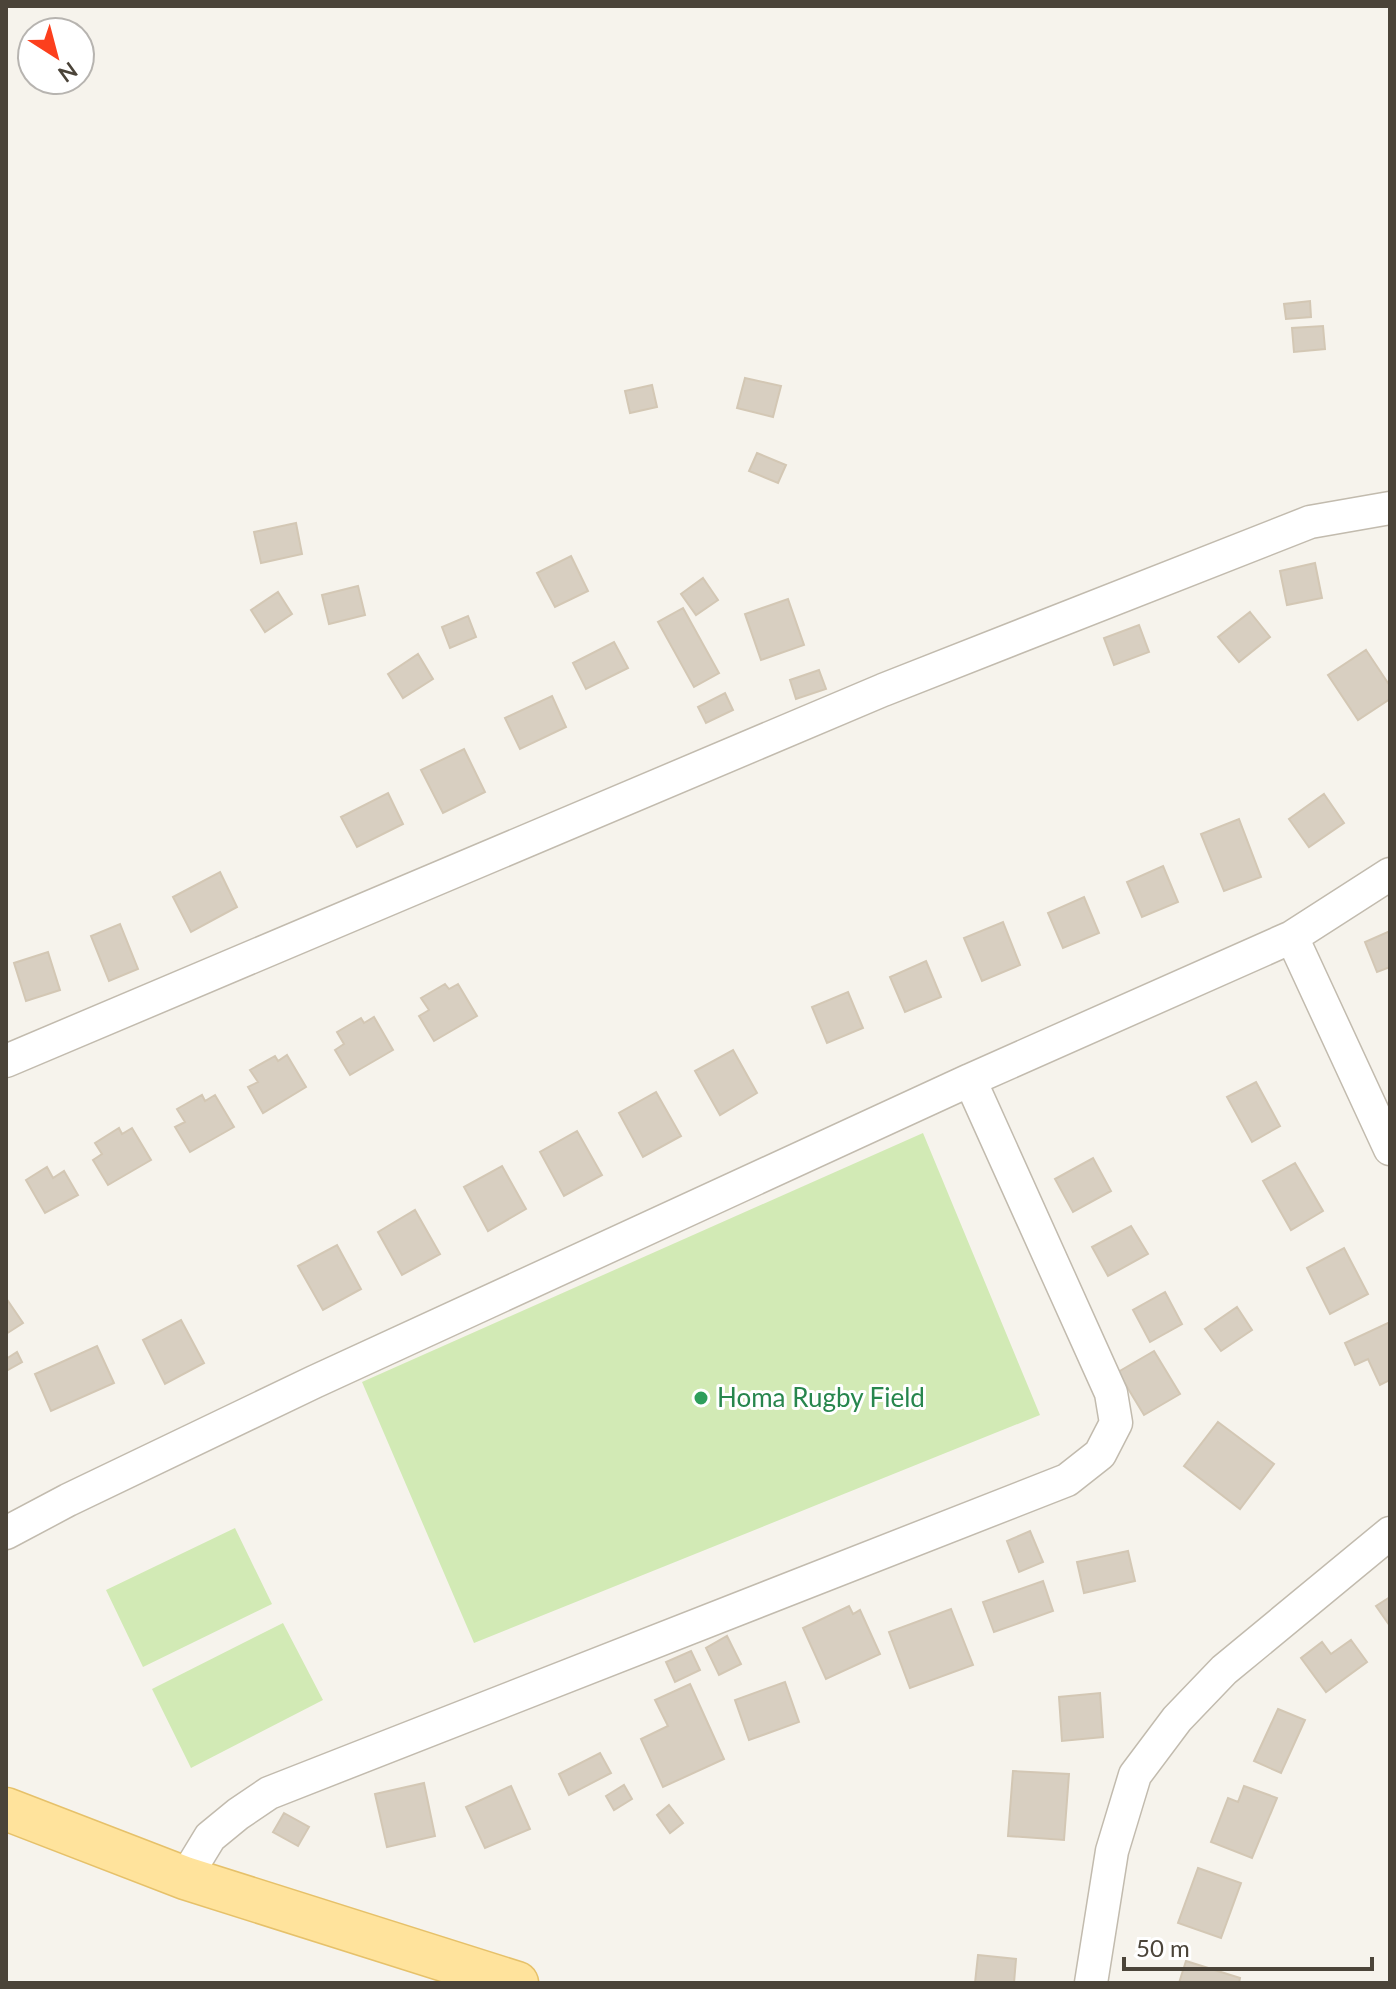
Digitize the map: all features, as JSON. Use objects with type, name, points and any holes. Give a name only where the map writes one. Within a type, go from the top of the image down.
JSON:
[{"type":"main road","points":[[6,1809],[185,1878],[517,1983]]},
{"type":"street","points":[[6,1061],[883,690],[1310,522],[1390,508]]},
{"type":"street","points":[[6,1533],[314,1382],[970,1080],[1292,937],[1390,874]]},
{"type":"street","points":[[1292,937],[1390,1149]]},
{"type":"street","points":[[185,1878],[210,1837],[269,1793],[1067,1480],[1100,1454],[1116,1423],[1111,1393],[970,1080]]},
{"type":"street","points":[[1091,1983],[1112,1851],[1135,1775],[1177,1719],[1224,1670],[1390,1533]]},
{"type":"green space","name":"Homa Rugby Field","points":[[923,1133],[1040,1415],[474,1643],[362,1382]]},
{"type":"green space","points":[[235,1528],[272,1604],[143,1667],[106,1590]]},
{"type":"green space","points":[[283,1623],[323,1700],[191,1768],[152,1689]]},
{"type":"building","points":[[1310,301],[1311,317],[1286,319],[1284,304]]},
{"type":"building","points":[[1323,326],[1325,349],[1294,352],[1292,328]]},
{"type":"building","points":[[745,378],[781,386],[773,417],[737,408]]},
{"type":"building","points":[[652,385],[657,407],[630,413],[625,391]]},
{"type":"building","points":[[757,453],[786,465],[778,483],[749,471]]},
{"type":"building","points":[[296,523],[302,554],[261,563],[254,532]]},
{"type":"building","points":[[571,556],[588,591],[555,607],[537,573]]},
{"type":"building","points":[[1315,563],[1322,598],[1287,605],[1280,571]]},
{"type":"building","points":[[703,578],[718,600],[696,615],[681,594]]},
{"type":"building","points":[[358,586],[365,615],[329,624],[322,595]]},
{"type":"building","points":[[278,592],[292,614],[265,632],[251,610]]},
{"type":"building","points":[[788,599],[804,645],[761,660],[745,614]]},
{"type":"building","points":[[683,608],[719,673],[694,687],[658,622]]},
{"type":"building","points":[[1250,612],[1270,637],[1239,662],[1218,637]]},
{"type":"building","points":[[468,616],[476,637],[450,648],[442,627]]},
{"type":"building","points":[[1139,625],[1149,652],[1114,665],[1104,638]]},
{"type":"building","points":[[614,642],[628,668],[586,689],[573,663]]},
{"type":"building","points":[[1366,650],[1390,686],[1390,699],[1358,720],[1328,675]]},
{"type":"building","points":[[418,654],[433,679],[403,698],[388,674]]},
{"type":"building","points":[[819,670],[826,689],[796,699],[790,680]]},
{"type":"building","points":[[725,693],[733,710],[706,723],[698,707]]},
{"type":"building","points":[[552,696],[566,727],[520,749],[505,718]]},
{"type":"building","points":[[464,749],[485,792],[443,813],[421,770]]},
{"type":"building","points":[[388,793],[403,824],[357,847],[341,817]]},
{"type":"building","points":[[1324,794],[1344,823],[1309,847],[1289,819]]},
{"type":"building","points":[[1239,819],[1261,877],[1224,891],[1201,834]]},
{"type":"building","points":[[1163,866],[1178,902],[1142,917],[1127,882]]},
{"type":"building","points":[[220,872],[237,907],[191,932],[173,897]]},
{"type":"building","points":[[1084,897],[1099,933],[1063,948],[1048,913]]},
{"type":"building","points":[[1003,922],[1020,965],[982,981],[964,938]]},
{"type":"building","points":[[120,924],[138,969],[109,981],[91,936]]},
{"type":"building","points":[[1390,931],[1390,967],[1377,972],[1365,942]]},
{"type":"building","points":[[48,952],[60,990],[26,1001],[14,963]]},
{"type":"building","points":[[926,961],[941,997],[905,1012],[890,977]]},
{"type":"building","points":[[445,984],[449,989],[458,984],[477,1016],[434,1041],[419,1016],[429,1010],[421,998]]},
{"type":"building","points":[[848,992],[863,1028],[827,1043],[812,1007]]},
{"type":"building","points":[[374,1017],[393,1050],[350,1075],[335,1050],[344,1044],[337,1032],[361,1018],[364,1023]]},
{"type":"building","points":[[733,1050],[757,1093],[720,1115],[695,1071]]},
{"type":"building","points":[[287,1055],[306,1087],[263,1113],[248,1087],[258,1082],[250,1070],[275,1056],[278,1061]]},
{"type":"building","points":[[1256,1082],[1280,1126],[1252,1142],[1227,1097]]},
{"type":"building","points":[[656,1092],[681,1136],[643,1157],[619,1113]]},
{"type":"building","points":[[202,1095],[205,1101],[215,1095],[234,1127],[190,1152],[175,1127],[185,1122],[177,1109]]},
{"type":"building","points":[[119,1128],[122,1134],[132,1128],[151,1160],[108,1185],[93,1160],[102,1154],[95,1143]]},
{"type":"building","points":[[577,1131],[602,1175],[564,1196],[540,1152]]},
{"type":"building","points":[[1093,1158],[1111,1191],[1073,1212],[1055,1179]]},
{"type":"building","points":[[1295,1163],[1323,1211],[1291,1230],[1263,1181]]},
{"type":"building","points":[[502,1166],[526,1209],[488,1231],[464,1187]]},
{"type":"building","points":[[47,1167],[53,1178],[64,1171],[78,1195],[45,1213],[26,1180]]},
{"type":"building","points":[[415,1210],[440,1254],[402,1275],[378,1232]]},
{"type":"building","points":[[1131,1226],[1148,1254],[1108,1276],[1092,1247]]},
{"type":"building","points":[[337,1245],[361,1289],[323,1310],[298,1266]]},
{"type":"building","points":[[1344,1248],[1368,1294],[1330,1314],[1307,1268]]},
{"type":"building","points":[[1165,1292],[1182,1324],[1150,1342],[1133,1310]]},
{"type":"building","points":[[6,1298],[23,1323],[6,1334]]},
{"type":"building","points":[[1237,1307],[1252,1330],[1221,1351],[1205,1329]]},
{"type":"building","points":[[181,1320],[204,1363],[165,1384],[143,1340]]},
{"type":"building","points":[[1390,1322],[1390,1380],[1380,1385],[1368,1359],[1355,1365],[1345,1343]]},
{"type":"building","points":[[97,1346],[114,1383],[51,1411],[35,1374]]},
{"type":"building","points":[[1154,1351],[1180,1394],[1144,1415],[1118,1372]]},
{"type":"building","points":[[17,1352],[22,1362],[6,1371],[6,1359]]},
{"type":"building","points":[[1218,1422],[1274,1464],[1240,1509],[1184,1466]]},
{"type":"building","points":[[1030,1531],[1043,1562],[1019,1572],[1007,1541]]},
{"type":"building","points":[[1128,1551],[1135,1581],[1084,1593],[1077,1562]]},
{"type":"building","points":[[1043,1581],[1053,1611],[994,1632],[983,1602]]},
{"type":"building","points":[[1390,1597],[1390,1626],[1376,1606]]},
{"type":"building","points":[[849,1606],[853,1614],[860,1610],[880,1654],[826,1679],[803,1628]]},
{"type":"building","points":[[951,1609],[973,1665],[910,1688],[889,1632]]},
{"type":"building","points":[[727,1636],[741,1664],[719,1675],[706,1648]]},
{"type":"building","points":[[1351,1640],[1367,1662],[1326,1692],[1301,1658],[1322,1642],[1331,1654]]},
{"type":"building","points":[[691,1651],[700,1670],[675,1682],[666,1662]]},
{"type":"building","points":[[785,1682],[799,1722],[749,1740],[735,1700]]},
{"type":"building","points":[[690,1684],[724,1759],[663,1787],[641,1739],[668,1726],[655,1700]]},
{"type":"building","points":[[1100,1693],[1103,1737],[1062,1741],[1059,1697]]},
{"type":"building","points":[[1278,1709],[1305,1720],[1281,1773],[1254,1761]]},
{"type":"building","points":[[600,1753],[611,1773],[569,1795],[559,1774]]},
{"type":"building","points":[[1013,1771],[1069,1774],[1064,1840],[1008,1836]]},
{"type":"building","points":[[424,1783],[435,1836],[387,1847],[375,1794]]},
{"type":"building","points":[[624,1785],[632,1799],[614,1810],[606,1796]]},
{"type":"building","points":[[511,1786],[530,1829],[485,1848],[466,1807]]},
{"type":"building","points":[[1244,1786],[1277,1798],[1252,1858],[1211,1842],[1228,1798],[1238,1802]]},
{"type":"building","points":[[669,1805],[683,1823],[670,1833],[657,1815]]},
{"type":"building","points":[[284,1813],[309,1827],[298,1846],[273,1832]]},
{"type":"building","points":[[1198,1868],[1241,1883],[1221,1938],[1178,1923]]},
{"type":"building","points":[[978,1955],[1016,1959],[1014,1983],[975,1983]]},
{"type":"building","points":[[1186,1961],[1240,1978],[1239,1983],[1179,1983]]},
{"type":"place","name":"Homa Rugby Field","points":[[701,1398]]}]
